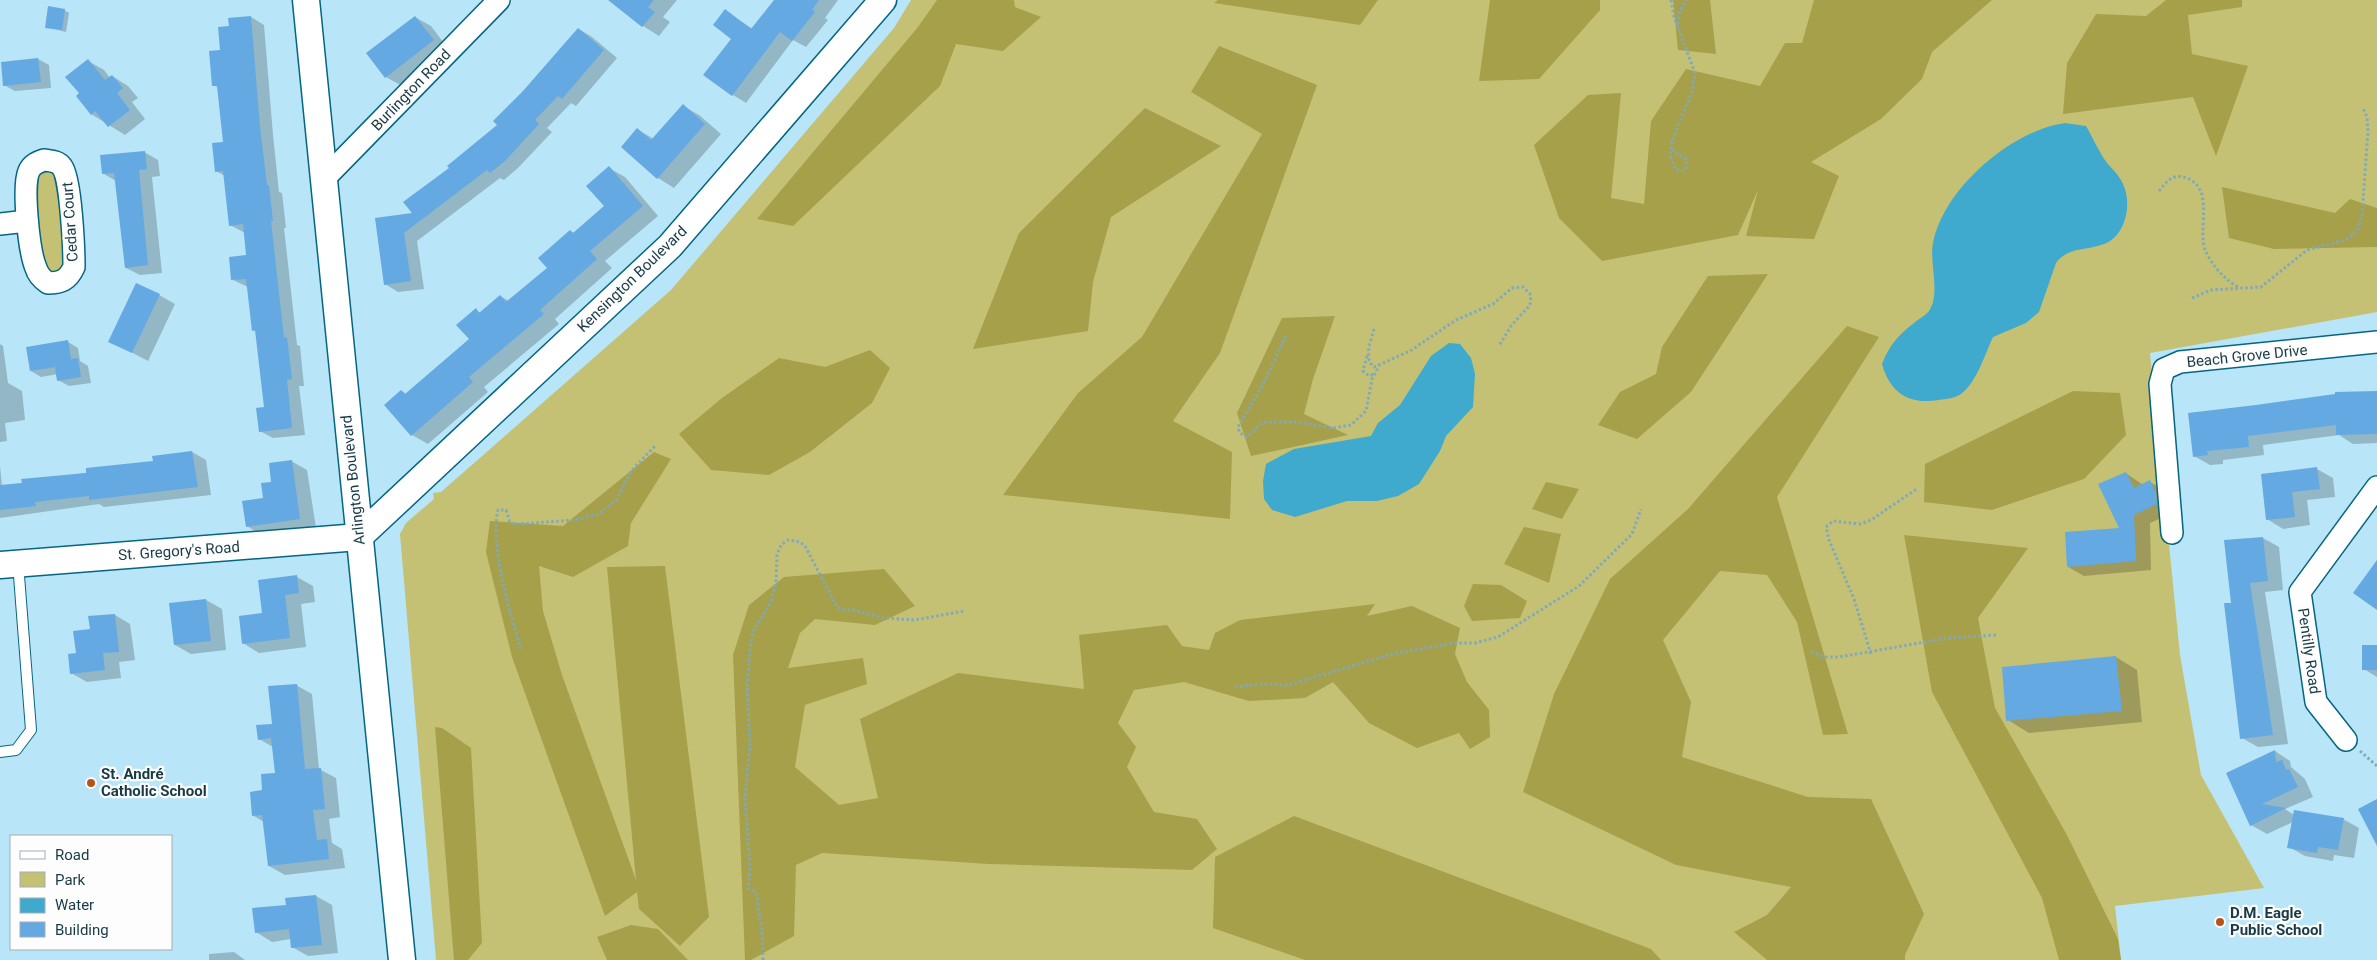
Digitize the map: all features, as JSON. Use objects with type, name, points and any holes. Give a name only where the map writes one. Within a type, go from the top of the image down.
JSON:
[{"type":"street","name":"Arlington Boulevard","points":[[306,0],[358,537],[402,960]]},
{"type":"street","name":"Burlington Road","points":[[323,180],[499,0]]},
{"type":"street","name":"Kensington Boulevard","points":[[358,537],[670,246],[883,0]]},
{"type":"street","name":"Cedar Court","points":[[44,160],[55,161],[62,166],[67,176],[74,259],[74,268],[71,275],[64,281],[48,283],[40,278],[35,266],[27,221],[26,183],[29,171],[36,163],[44,160]]},
{"type":"street","points":[[0,224],[27,221]]},
{"type":"street","name":"Beach Grove Drive","points":[[2172,533],[2160,384],[2164,369],[2180,362],[2377,342]]},
{"type":"street","name":"Pentilly Road","points":[[2346,740],[2316,702],[2300,592],[2377,487]]},
{"type":"street","name":"St. Gregory's Road","points":[[9,564],[358,537]]},
{"type":"lane","points":[[0,752],[16,750],[31,730],[9,564]]},
{"type":"path","points":[[1671,0],[1678,28],[1695,73],[1692,92],[1675,129],[1670,156],[1675,169],[1680,172],[1685,170],[1686,159],[1672,150]]},
{"type":"path","points":[[1678,28],[1679,13],[1686,0]]},
{"type":"path","points":[[2192,298],[2211,290],[2261,287],[2307,250],[2345,240],[2358,229],[2362,214],[2368,131],[2367,117],[2363,108]]},
{"type":"path","points":[[2159,191],[2169,179],[2179,176],[2192,180],[2202,198],[2203,243],[2206,252],[2216,268],[2232,284],[2240,288]]},
{"type":"path","points":[[1374,329],[1364,371],[1369,376],[1372,376],[1379,366],[1410,350],[1456,320],[1493,304],[1512,288],[1523,287],[1531,295],[1530,305],[1511,326],[1499,346]]},
{"type":"path","points":[[1286,336],[1262,386],[1240,423],[1238,428],[1243,436],[1247,437],[1262,424],[1270,422],[1295,422],[1333,428],[1351,425],[1366,411],[1372,379],[1379,366]]},
{"type":"path","points":[[1368,356],[1371,365],[1379,366]]},
{"type":"path","points":[[521,649],[503,581],[498,546],[498,510],[506,510],[510,523],[518,524],[575,520],[599,514],[616,500],[631,471],[655,446]]},
{"type":"path","points":[[1871,654],[1854,599],[1829,540],[1826,527],[1833,521],[1860,524],[1871,520],[1918,488]]},
{"type":"path","points":[[1235,687],[1246,684],[1288,685],[1396,653],[1455,643],[1475,643],[1498,637],[1579,586],[1632,534],[1640,508]]},
{"type":"path","points":[[763,960],[762,931],[756,892],[748,888],[750,868],[745,799],[751,732],[747,684],[751,641],[754,630],[771,602],[776,583],[776,555],[781,545],[788,540],[800,542],[804,546],[836,605],[842,610],[854,610],[883,618],[915,620],[964,611]]},
{"type":"path","points":[[1811,652],[1825,657],[1839,657],[1948,638],[1996,634]]},
{"type":"green space","points":[[911,0],[2377,0],[2377,312],[2150,353],[2180,655],[2201,775],[2264,888],[2115,906],[2121,960],[436,960],[400,534],[406,523],[434,499],[433,493],[441,492],[671,290],[894,28]]},
{"type":"green space","points":[[47,170],[53,171],[62,182],[65,268],[52,275],[40,262],[35,178],[39,173]]},
{"type":"shaded area","points":[[937,0],[1014,0],[1015,7],[1041,17],[1003,51],[956,44],[940,86],[793,226],[757,219],[918,27]]},
{"type":"shaded area","points":[[1218,0],[1378,0],[1360,25],[1214,3]]},
{"type":"shaded area","points":[[1490,0],[1600,0],[1600,10],[1539,79],[1479,81]]},
{"type":"shaded area","points":[[1673,0],[1710,0],[1716,54],[1678,50]]},
{"type":"shaded area","points":[[1814,0],[1992,0],[1932,52],[1922,79],[1881,119],[1811,162],[1839,176],[1814,239],[1746,236],[1758,190],[1738,235],[1602,261],[1559,218],[1534,145],[1588,95],[1621,93],[1611,198],[1644,204],[1651,121],[1686,69],[1760,86],[1785,43],[1802,43]]},
{"type":"shaded area","points":[[2166,0],[2242,0],[2242,7],[2188,15],[2192,54],[2248,66],[2216,156],[2193,97],[2063,114],[2067,63],[2096,14],[2146,16]]},
{"type":"shaded area","points":[[1219,46],[1317,85],[1220,353],[1173,421],[1232,452],[1230,519],[1003,495],[1078,393],[1142,337],[1262,134],[1191,92]]},
{"type":"shaded area","points":[[1145,108],[1221,146],[1111,217],[1093,282],[1088,331],[973,349],[1019,233]]},
{"type":"shaded area","points":[[2222,187],[2335,213],[2350,199],[2377,208],[2377,247],[2274,249],[2229,238]]},
{"type":"shaded area","points":[[1768,274],[1691,392],[1637,439],[1598,425],[1620,392],[1656,374],[1662,347],[1708,276]]},
{"type":"shaded area","points":[[1335,316],[1313,379],[1304,414],[1348,435],[1251,456],[1237,413],[1282,318]]},
{"type":"shaded area","points":[[1847,326],[1879,337],[1777,497],[1848,734],[1823,735],[1797,622],[1767,575],[1720,571],[1663,640],[1691,702],[1682,757],[1808,797],[1871,799],[1924,914],[1905,955],[1905,960],[1767,960],[1734,932],[1767,915],[1791,887],[1676,865],[1523,792],[1554,694],[1610,579],[1688,509]]},
{"type":"shaded area","points":[[870,350],[890,368],[872,403],[810,452],[769,475],[711,470],[679,434],[722,398],[779,358],[825,367]]},
{"type":"shaded area","points":[[2073,391],[2120,393],[2126,435],[2084,479],[1992,510],[1924,502],[1925,464]]},
{"type":"shaded area","points":[[654,452],[671,459],[631,523],[628,546],[573,577],[539,566],[543,611],[562,675],[636,880],[607,567],[665,566],[709,917],[680,946],[639,909],[637,892],[605,916],[512,657],[486,552],[490,521],[563,526]]},
{"type":"shaded area","points":[[1546,482],[1579,489],[1562,519],[1532,509]]},
{"type":"shaded area","points":[[1524,527],[1561,534],[1549,583],[1504,564]]},
{"type":"shaded area","points":[[1904,535],[2028,548],[1978,618],[1995,708],[2067,835],[2118,939],[2121,960],[2059,960],[2042,898],[1932,692]]},
{"type":"shaded area","points":[[884,569],[915,606],[875,625],[815,619],[800,633],[788,668],[863,658],[867,684],[805,705],[795,767],[839,805],[878,798],[860,719],[958,673],[1084,689],[1079,635],[1167,625],[1182,646],[1209,650],[1215,633],[1240,620],[1375,604],[1367,616],[1412,606],[1460,628],[1455,654],[1467,682],[1489,710],[1490,737],[1470,749],[1459,733],[1417,748],[1369,723],[1333,682],[1305,698],[1249,701],[1184,682],[1134,690],[1118,723],[1136,747],[1127,767],[1154,812],[1197,819],[1217,849],[1192,870],[989,864],[822,853],[796,865],[794,936],[751,960],[745,960],[733,655],[749,605],[784,577]]},
{"type":"shaded area","points":[[1473,584],[1501,585],[1527,601],[1520,618],[1472,621],[1464,606]]},
{"type":"shaded area","points":[[435,727],[442,728],[471,748],[482,943],[468,960],[454,960]]},
{"type":"shaded area","points":[[1294,816],[1651,949],[1661,960],[1305,960],[1213,928],[1215,857]]},
{"type":"shaded area","points":[[631,925],[658,929],[688,960],[607,960],[597,937]]},
{"type":"water","points":[[2065,123],[2086,126],[2104,159],[2118,175],[2126,192],[2127,202],[2125,220],[2121,229],[2109,242],[2076,250],[2066,254],[2056,263],[2039,312],[2026,323],[1993,337],[1976,375],[1967,389],[1961,394],[1950,398],[1928,401],[1919,401],[1902,395],[1890,383],[1882,364],[1899,336],[1927,313],[1932,304],[1934,296],[1933,243],[1939,223],[1950,202],[1983,165],[2003,150],[2023,137],[2045,128]]},
{"type":"water","points":[[1449,343],[1460,344],[1471,358],[1475,374],[1473,407],[1446,436],[1440,451],[1419,484],[1398,496],[1377,501],[1347,501],[1295,517],[1272,510],[1264,499],[1263,481],[1266,464],[1294,449],[1371,436],[1378,423],[1400,405],[1431,356]]},
{"type":"building","points":[[608,0],[654,0],[648,7],[655,12],[642,27]]},
{"type":"building","points":[[774,0],[819,0],[812,10],[815,12],[792,41],[780,32],[732,96],[703,75],[731,39],[713,25],[725,9],[751,29]]},
{"type":"building","points":[[48,6],[65,9],[62,30],[45,28]]},
{"type":"building","points":[[251,16],[260,127],[267,185],[269,185],[273,221],[271,221],[284,338],[287,337],[292,379],[287,380],[292,428],[259,432],[256,408],[264,407],[255,330],[252,331],[246,279],[231,280],[229,257],[246,255],[243,224],[229,226],[223,171],[215,172],[212,143],[223,142],[217,86],[212,86],[209,51],[220,50],[218,27],[229,26],[228,18]]},
{"type":"building","points":[[415,16],[434,40],[385,78],[366,53]]},
{"type":"building","points":[[578,28],[604,50],[562,99],[558,96],[535,120],[539,124],[505,161],[490,173],[487,170],[404,233],[411,281],[384,285],[375,218],[412,213],[403,202],[449,168],[447,166],[497,125],[493,121],[523,91]]},
{"type":"building","points":[[38,58],[41,82],[3,86],[1,62]]},
{"type":"building","points":[[88,59],[105,80],[112,75],[123,88],[117,93],[130,110],[108,127],[95,111],[91,115],[76,96],[79,93],[65,77]]},
{"type":"building","points":[[683,104],[705,124],[657,179],[621,147],[637,128],[651,140]]},
{"type":"building","points":[[145,151],[147,169],[139,170],[148,265],[125,268],[114,173],[102,174],[100,155]]},
{"type":"building","points":[[609,166],[643,206],[590,251],[597,259],[540,310],[544,314],[469,377],[473,382],[411,436],[384,405],[401,390],[405,394],[469,339],[456,325],[476,308],[479,313],[500,295],[506,302],[547,268],[538,258],[570,230],[573,233],[604,206],[586,186]]},
{"type":"building","points":[[136,283],[160,294],[132,353],[108,342]]},
{"type":"building","points":[[68,340],[71,359],[78,358],[81,377],[57,381],[55,367],[30,371],[26,347]]},
{"type":"building","points":[[2377,391],[2377,434],[2336,435],[2336,425],[2248,436],[2249,447],[2207,451],[2208,455],[2193,457],[2188,413],[2335,394],[2335,392]]},
{"type":"building","points":[[192,451],[198,487],[89,500],[89,496],[35,502],[36,506],[0,510],[0,485],[22,483],[21,479],[86,473],[86,468],[153,461],[152,456]]},
{"type":"building","points":[[292,460],[300,519],[246,527],[242,501],[263,498],[261,483],[271,482],[269,463]]},
{"type":"building","points":[[2317,467],[2320,489],[2292,492],[2295,517],[2266,520],[2261,474]]},
{"type":"building","points":[[2126,472],[2134,488],[2150,480],[2156,493],[2157,504],[2134,515],[2136,561],[2067,567],[2065,532],[2119,528],[2098,484]]},
{"type":"building","points":[[2263,537],[2268,581],[2250,583],[2273,735],[2240,739],[2224,603],[2231,603],[2224,540]]},
{"type":"building","points":[[2377,560],[2377,610],[2353,593]]},
{"type":"building","points":[[297,575],[299,593],[285,595],[290,638],[242,644],[239,616],[262,613],[258,580]]},
{"type":"building","points":[[206,599],[211,641],[174,645],[169,603]]},
{"type":"building","points":[[115,614],[119,652],[103,653],[105,670],[70,674],[68,654],[76,653],[73,631],[90,629],[88,616]]},
{"type":"building","points":[[2362,645],[2377,645],[2377,670],[2362,670]]},
{"type":"building","points":[[2116,656],[2122,711],[2006,721],[2002,667]]},
{"type":"building","points":[[297,684],[305,769],[321,768],[325,809],[313,810],[317,840],[327,839],[329,859],[268,866],[262,815],[252,816],[250,792],[262,790],[261,774],[275,773],[271,738],[258,740],[256,725],[272,724],[268,686]]},
{"type":"building","points":[[2275,750],[2276,762],[2282,760],[2286,770],[2289,769],[2298,787],[2262,804],[2286,808],[2250,826],[2226,773]]},
{"type":"building","points":[[2377,799],[2377,846],[2358,809]]},
{"type":"building","points":[[2294,810],[2344,818],[2338,850],[2318,847],[2317,853],[2287,848]]},
{"type":"building","points":[[316,895],[322,945],[291,948],[289,929],[255,933],[252,908],[286,905],[285,898]]},
{"type":"place","name":"St. André Catholic School","points":[[91,783]]},
{"type":"place","name":"D.M. Eagle Public School","points":[[2220,922]]}]
